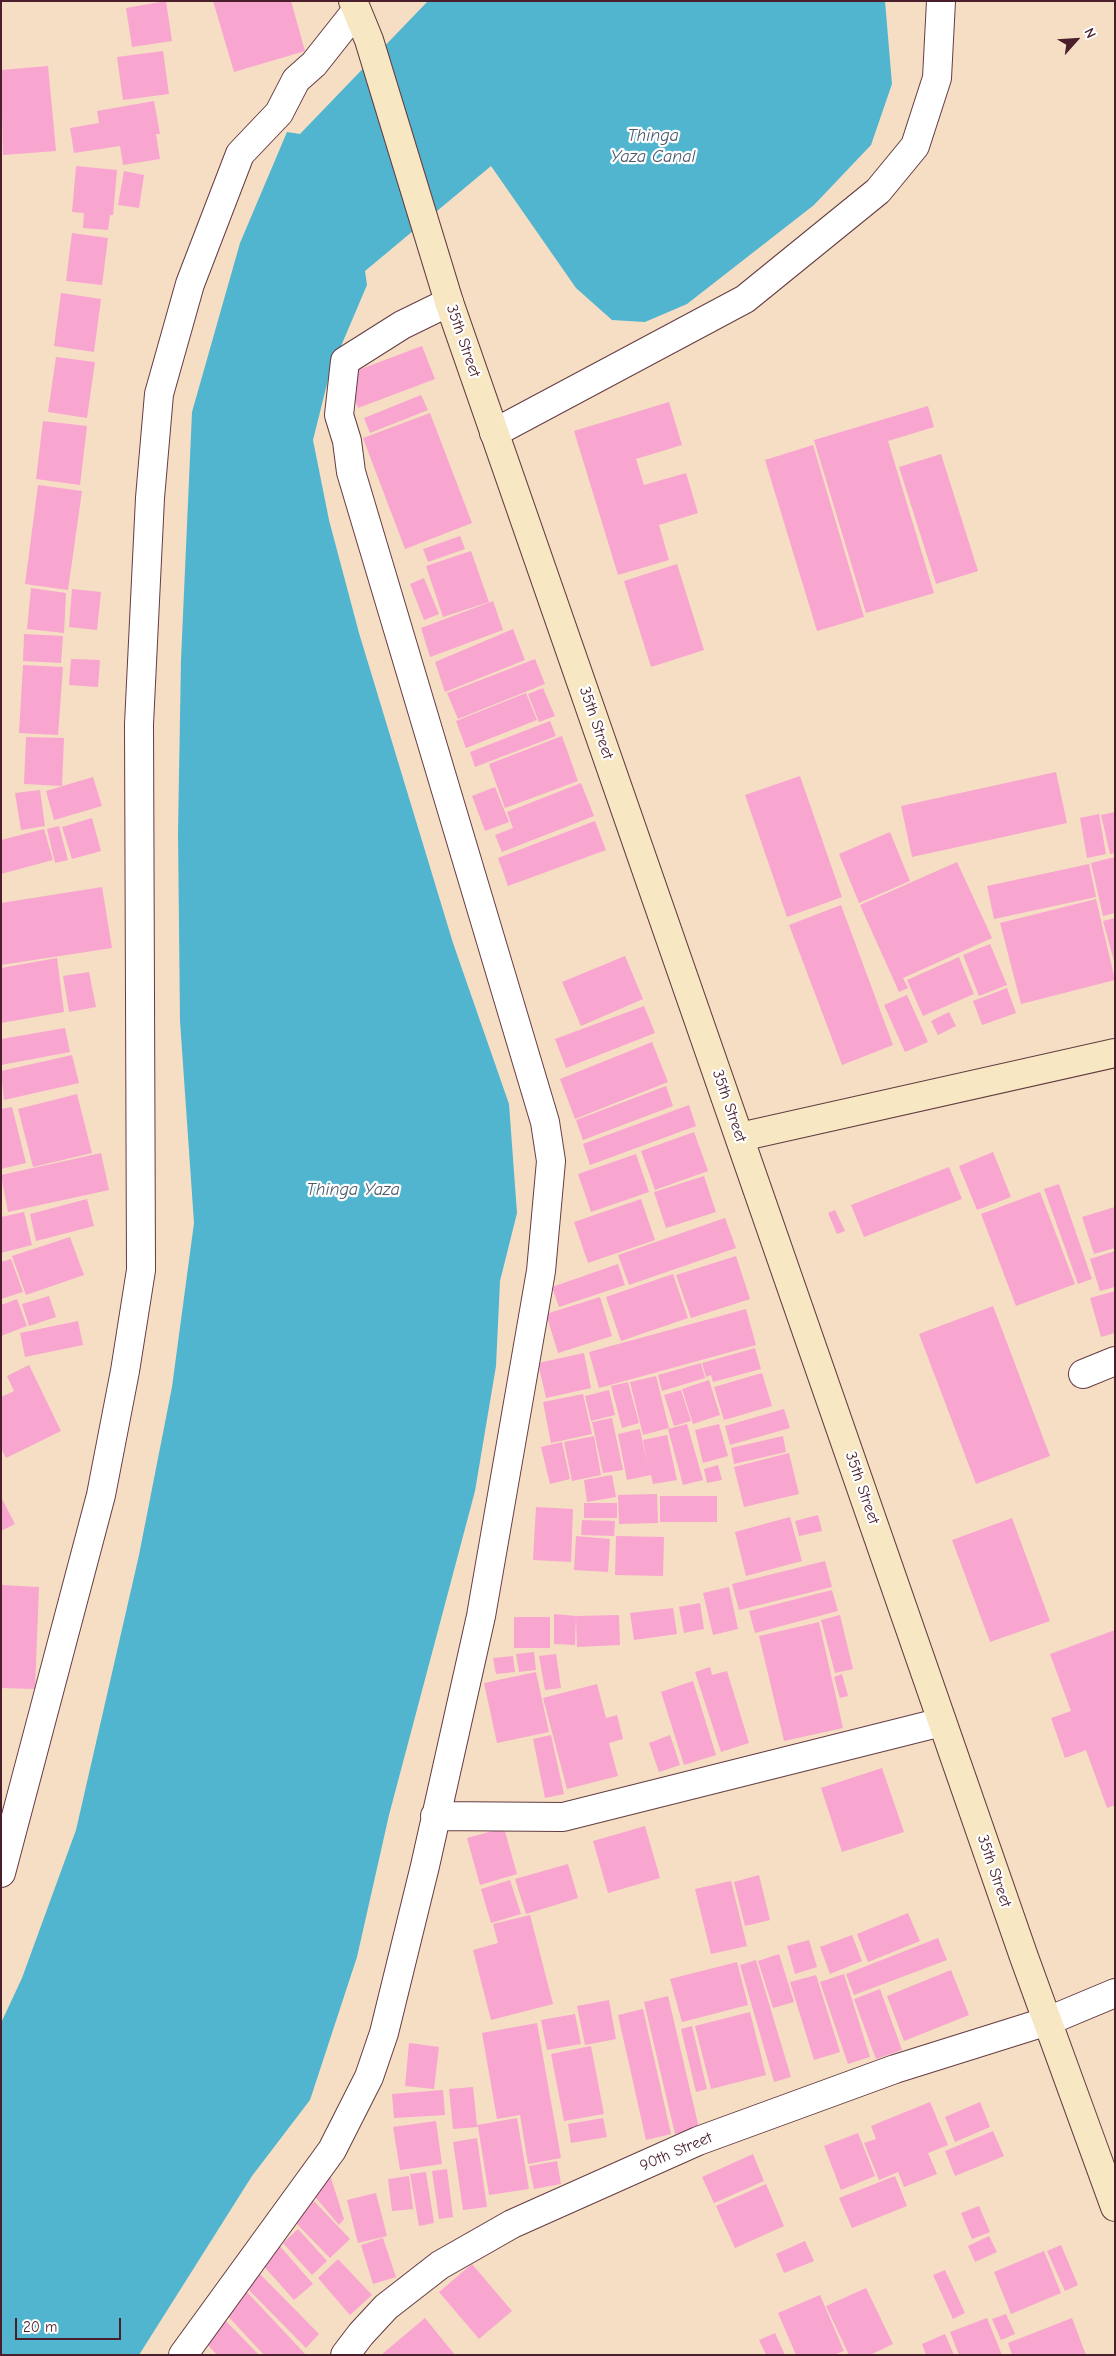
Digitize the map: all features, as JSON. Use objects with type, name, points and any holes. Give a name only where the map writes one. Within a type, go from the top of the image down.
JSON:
[{"type":"main road","name":"35th Street","points":[[355,6],[369,40],[449,302],[942,1722],[1115,2207]]},
{"type":"main road","points":[[740,1137],[1115,1053]]},
{"type":"street","points":[[494,432],[745,299],[878,191],[916,146],[937,78],[941,1]]},
{"type":"street","points":[[1,1873],[101,1495],[125,1371],[141,1270],[139,724],[150,498],[159,394],[190,284],[240,154],[279,113],[296,80],[314,64],[355,6]]},
{"type":"street","points":[[183,2355],[332,2150],[362,2093],[384,2033],[481,1616],[541,1271],[551,1161],[544,1122],[351,472],[347,441],[339,415],[344,361],[402,325],[449,302]]},
{"type":"street","points":[[1083,1374],[1115,1361]]},
{"type":"street","points":[[435,1816],[563,1817],[942,1722]]},
{"type":"street","name":"90th Street","points":[[345,2355],[361,2334],[386,2308],[440,2265],[512,2224],[698,2141],[895,2070],[1048,2021],[1115,1993]]},
{"type":"water","name":"Thinga Yaza","points":[[428,1],[885,1],[892,84],[871,145],[814,205],[687,304],[645,322],[612,320],[576,288],[491,166],[365,271],[367,285],[330,372],[313,440],[329,520],[359,633],[453,943],[509,1104],[517,1213],[500,1281],[496,1366],[475,1491],[389,1815],[357,1957],[310,2100],[252,2176],[139,2355],[1,2355],[1,2023],[22,1978],[76,1830],[139,1555],[172,1387],[194,1223],[180,1021],[178,832],[181,660],[192,412],[240,243],[287,132],[300,134]]},
{"type":"building","points":[[166,1],[172,41],[132,47],[126,8]]},
{"type":"building","points":[[213,1],[291,1],[305,51],[234,72]]},
{"type":"building","points":[[163,51],[169,94],[123,100],[117,57]]},
{"type":"building","points":[[48,66],[56,151],[3,155],[1,70]]},
{"type":"building","points":[[154,101],[160,134],[156,134],[160,159],[123,165],[120,146],[74,153],[70,128],[99,123],[97,111]]},
{"type":"building","points":[[76,166],[117,170],[113,215],[110,215],[108,230],[83,228],[84,213],[72,212]]},
{"type":"building","points":[[124,171],[144,175],[139,208],[118,205]]},
{"type":"building","points":[[72,233],[108,238],[102,285],[66,281]]},
{"type":"building","points":[[61,293],[101,299],[94,352],[54,346]]},
{"type":"building","points":[[422,346],[435,379],[358,408],[345,375]]},
{"type":"building","points":[[56,357],[95,362],[87,418],[48,412]]},
{"type":"building","points":[[421,395],[428,410],[370,433],[364,418]]},
{"type":"building","points":[[669,402],[682,445],[636,459],[644,485],[686,473],[698,513],[659,525],[669,560],[618,575],[574,431]]},
{"type":"building","points":[[928,406],[934,427],[888,441],[934,593],[866,613],[814,440]]},
{"type":"building","points":[[430,413],[472,523],[405,549],[363,438]]},
{"type":"building","points":[[43,421],[87,426],[80,485],[36,479]]},
{"type":"building","points":[[813,445],[864,617],[817,631],[765,460]]},
{"type":"building","points":[[941,454],[978,571],[936,584],[899,467]]},
{"type":"building","points":[[38,485],[82,491],[68,590],[25,584]]},
{"type":"building","points":[[460,536],[465,549],[428,562],[423,549]]},
{"type":"building","points":[[471,551],[489,602],[443,617],[426,566]]},
{"type":"building","points":[[677,564],[704,650],[651,667],[624,581]]},
{"type":"building","points":[[424,578],[439,614],[424,620],[410,584]]},
{"type":"building","points":[[31,588],[66,593],[64,633],[27,629]]},
{"type":"building","points":[[72,589],[101,592],[97,630],[69,627]]},
{"type":"building","points":[[493,601],[503,630],[430,657],[421,628]]},
{"type":"building","points":[[513,629],[525,660],[445,692],[435,662]]},
{"type":"building","points":[[24,634],[63,636],[61,663],[23,661]]},
{"type":"building","points":[[71,659],[100,660],[98,687],[69,685]]},
{"type":"building","points":[[535,659],[545,684],[458,719],[447,693]]},
{"type":"building","points":[[23,665],[63,667],[58,735],[19,733]]},
{"type":"building","points":[[543,688],[555,716],[539,722],[528,694]]},
{"type":"building","points":[[526,693],[537,720],[466,748],[456,721]]},
{"type":"building","points":[[550,721],[556,736],[475,767],[470,752]]},
{"type":"building","points":[[562,736],[578,781],[505,808],[489,764]]},
{"type":"building","points":[[26,737],[64,738],[62,786],[24,784]]},
{"type":"building","points":[[1056,772],[1067,823],[912,857],[901,806]]},
{"type":"building","points":[[800,776],[842,897],[787,917],[745,795]]},
{"type":"building","points":[[93,777],[102,806],[54,820],[46,791]]},
{"type":"building","points":[[581,783],[594,816],[502,852],[495,835],[513,828],[507,812]]},
{"type":"building","points":[[495,787],[509,822],[485,831],[472,796]]},
{"type":"building","points":[[40,790],[45,826],[21,830],[15,793]]},
{"type":"building","points":[[1115,812],[1115,853],[1110,854],[1101,815]]},
{"type":"building","points":[[1099,814],[1106,854],[1087,858],[1080,818]]},
{"type":"building","points":[[92,818],[101,851],[72,859],[62,827]]},
{"type":"building","points":[[595,821],[606,850],[508,886],[498,858]]},
{"type":"building","points":[[59,826],[68,860],[55,863],[47,829]]},
{"type":"building","points":[[44,829],[53,860],[1,874],[1,840]]},
{"type":"building","points":[[890,832],[910,881],[859,903],[839,854]]},
{"type":"building","points":[[1115,857],[1115,913],[1103,916],[1091,863]]},
{"type":"building","points":[[957,862],[992,938],[903,978],[908,988],[899,992],[860,905]]},
{"type":"building","points":[[1089,864],[1096,897],[994,919],[987,886]]},
{"type":"building","points":[[102,887],[112,948],[1,965],[1,903]]},
{"type":"building","points":[[1096,899],[1115,980],[1021,1004],[1000,923]]},
{"type":"building","points":[[841,905],[893,1045],[842,1065],[789,925]]},
{"type":"building","points":[[1115,918],[1115,961],[1114,961],[1103,921]]},
{"type":"building","points":[[990,944],[1007,985],[979,996],[963,955]]},
{"type":"building","points":[[625,956],[643,999],[581,1026],[562,982]]},
{"type":"building","points":[[959,957],[974,994],[923,1016],[907,980]]},
{"type":"building","points":[[57,958],[64,1012],[1,1023],[1,968]]},
{"type":"building","points":[[89,972],[96,1007],[69,1012],[63,976]]},
{"type":"building","points":[[1007,988],[1016,1013],[982,1025],[973,1001]]},
{"type":"building","points":[[907,995],[928,1042],[905,1052],[884,1005]]},
{"type":"building","points":[[644,1006],[655,1033],[566,1068],[555,1039]]},
{"type":"building","points":[[949,1012],[956,1026],[938,1035],[931,1021]]},
{"type":"building","points":[[65,1028],[70,1052],[1,1065],[1,1039]]},
{"type":"building","points":[[652,1042],[668,1082],[575,1119],[560,1079]]},
{"type":"building","points":[[72,1055],[79,1083],[4,1100],[1,1071]]},
{"type":"building","points":[[666,1086],[673,1106],[583,1140],[576,1120]]},
{"type":"building","points":[[77,1094],[92,1153],[33,1167],[18,1109]]},
{"type":"building","points":[[689,1105],[696,1126],[590,1165],[583,1144]]},
{"type":"building","points":[[12,1107],[26,1163],[1,1169],[1,1109]]},
{"type":"building","points":[[694,1132],[708,1171],[655,1190],[641,1151]]},
{"type":"building","points":[[993,1152],[1011,1197],[977,1210],[959,1166]]},
{"type":"building","points":[[101,1153],[109,1190],[8,1212],[1,1175]]},
{"type":"building","points":[[636,1154],[649,1192],[591,1212],[578,1174]]},
{"type":"building","points":[[949,1167],[962,1199],[864,1237],[851,1205]]},
{"type":"building","points":[[704,1176],[716,1212],[666,1228],[654,1192]]},
{"type":"building","points":[[1059,1184],[1092,1279],[1078,1284],[1044,1189]]},
{"type":"building","points":[[1040,1192],[1075,1284],[1016,1306],[981,1214]]},
{"type":"building","points":[[87,1199],[94,1226],[36,1241],[30,1214]]},
{"type":"building","points":[[641,1199],[655,1240],[588,1263],[574,1222]]},
{"type":"building","points":[[1115,1207],[1115,1248],[1094,1254],[1082,1217]]},
{"type":"building","points":[[835,1210],[845,1231],[837,1234],[828,1213]]},
{"type":"building","points":[[24,1212],[32,1245],[1,1253],[1,1217]]},
{"type":"building","points":[[725,1218],[736,1248],[629,1285],[618,1255]]},
{"type":"building","points":[[70,1237],[84,1275],[26,1295],[12,1256]]},
{"type":"building","points":[[1115,1251],[1115,1287],[1100,1291],[1090,1259]]},
{"type":"building","points":[[736,1256],[750,1299],[691,1318],[676,1275]]},
{"type":"building","points":[[11,1259],[23,1292],[1,1299],[1,1262]]},
{"type":"building","points":[[618,1264],[625,1285],[559,1307],[552,1287]]},
{"type":"building","points":[[673,1274],[688,1318],[621,1341],[606,1297]]},
{"type":"building","points":[[1115,1291],[1115,1333],[1101,1337],[1090,1298]]},
{"type":"building","points":[[49,1296],[56,1317],[29,1326],[22,1304]]},
{"type":"building","points":[[600,1297],[612,1336],[558,1353],[546,1314]]},
{"type":"building","points":[[17,1299],[27,1326],[1,1336],[1,1305]]},
{"type":"building","points":[[993,1306],[1050,1456],[976,1484],[919,1334]]},
{"type":"building","points":[[746,1309],[756,1345],[599,1388],[589,1352]]},
{"type":"building","points":[[78,1321],[83,1345],[25,1357],[20,1333]]},
{"type":"building","points":[[755,1348],[761,1369],[713,1382],[711,1375],[706,1377],[702,1363]]},
{"type":"building","points":[[584,1353],[591,1388],[546,1398],[538,1363]]},
{"type":"building","points":[[701,1363],[705,1378],[662,1391],[658,1375]]},
{"type":"building","points":[[29,1365],[61,1431],[6,1458],[1,1448],[1,1397],[14,1391],[7,1376]]},
{"type":"building","points":[[762,1373],[772,1406],[724,1420],[714,1387]]},
{"type":"building","points":[[656,1376],[669,1428],[643,1435],[630,1382]]},
{"type":"building","points":[[709,1380],[720,1415],[693,1424],[682,1389]]},
{"type":"building","points":[[628,1382],[639,1423],[622,1428],[611,1386]]},
{"type":"building","points":[[609,1390],[615,1415],[591,1421],[585,1396]]},
{"type":"building","points":[[681,1390],[691,1421],[674,1426],[664,1395]]},
{"type":"building","points":[[583,1394],[592,1434],[551,1443],[543,1402]]},
{"type":"building","points":[[784,1409],[790,1428],[730,1445],[725,1426]]},
{"type":"building","points":[[612,1418],[623,1470],[603,1473],[592,1422]]},
{"type":"building","points":[[687,1424],[703,1480],[683,1485],[668,1429]]},
{"type":"building","points":[[719,1424],[728,1456],[703,1463],[695,1430]]},
{"type":"building","points":[[640,1429],[647,1463],[643,1440],[667,1435],[677,1480],[653,1484],[651,1475],[627,1480],[618,1434]]},
{"type":"building","points":[[594,1436],[601,1475],[572,1481],[564,1442]]},
{"type":"building","points":[[783,1436],[786,1452],[734,1464],[731,1448]]},
{"type":"building","points":[[562,1442],[570,1479],[550,1484],[541,1447]]},
{"type":"building","points":[[789,1453],[799,1494],[744,1507],[734,1467]]},
{"type":"building","points":[[718,1465],[722,1480],[707,1483],[704,1469]]},
{"type":"building","points":[[612,1475],[616,1497],[587,1502],[584,1480]]},
{"type":"building","points":[[657,1494],[658,1523],[619,1524],[618,1495]]},
{"type":"building","points":[[660,1496],[717,1496],[717,1522],[660,1522]]},
{"type":"building","points":[[1,1497],[15,1524],[1,1531]]},
{"type":"building","points":[[584,1503],[617,1503],[617,1518],[584,1518]]},
{"type":"building","points":[[536,1507],[573,1509],[571,1562],[533,1560]]},
{"type":"building","points":[[818,1515],[822,1531],[799,1536],[795,1521]]},
{"type":"building","points":[[790,1517],[802,1561],[746,1576],[735,1532]]},
{"type":"building","points":[[1012,1518],[1050,1621],[990,1642],[952,1540]]},
{"type":"building","points":[[582,1520],[615,1521],[614,1536],[581,1535]]},
{"type":"building","points":[[576,1536],[610,1539],[608,1572],[574,1570]]},
{"type":"building","points":[[616,1536],[664,1537],[663,1576],[615,1575]]},
{"type":"building","points":[[825,1561],[832,1587],[739,1610],[732,1584]]},
{"type":"building","points":[[1,1585],[39,1587],[35,1689],[1,1688]]},
{"type":"building","points":[[729,1587],[738,1629],[713,1635],[703,1593]]},
{"type":"building","points":[[832,1590],[838,1611],[755,1633],[749,1611]]},
{"type":"building","points":[[700,1603],[704,1629],[684,1633],[679,1607]]},
{"type":"building","points":[[673,1608],[677,1634],[634,1640],[630,1613]]},
{"type":"building","points":[[554,1614],[576,1616],[619,1615],[620,1645],[577,1647],[576,1618],[575,1645],[554,1644]]},
{"type":"building","points":[[840,1615],[853,1669],[835,1673],[821,1620]]},
{"type":"building","points":[[514,1617],[550,1617],[550,1648],[514,1648]]},
{"type":"building","points":[[819,1622],[843,1728],[784,1741],[759,1636]]},
{"type":"building","points":[[1115,1630],[1115,1805],[1107,1808],[1086,1750],[1065,1758],[1051,1718],[1071,1711],[1050,1654]]},
{"type":"building","points":[[534,1652],[536,1670],[519,1672],[516,1654]]},
{"type":"building","points":[[556,1654],[561,1688],[545,1690],[539,1656]]},
{"type":"building","points":[[513,1656],[515,1672],[496,1674],[493,1658]]},
{"type":"building","points":[[710,1667],[712,1675],[727,1671],[749,1743],[721,1752],[695,1672]]},
{"type":"building","points":[[536,1672],[549,1732],[497,1743],[484,1683]]},
{"type":"building","points":[[842,1674],[848,1696],[840,1698],[834,1677]]},
{"type":"building","points":[[693,1681],[716,1755],[684,1765],[661,1692]]},
{"type":"building","points":[[597,1684],[606,1718],[617,1715],[623,1739],[609,1743],[618,1776],[567,1789],[543,1698]]},
{"type":"building","points":[[551,1735],[564,1794],[545,1798],[533,1739]]},
{"type":"building","points":[[670,1735],[680,1765],[659,1772],[649,1743]]},
{"type":"building","points":[[882,1768],[904,1832],[842,1852],[821,1788]]},
{"type":"building","points":[[645,1826],[660,1878],[608,1893],[593,1841]]},
{"type":"building","points":[[504,1828],[517,1874],[480,1885],[467,1838]]},
{"type":"building","points":[[568,1864],[578,1898],[526,1914],[515,1879]]},
{"type":"building","points":[[759,1875],[770,1920],[745,1926],[734,1882]]},
{"type":"building","points":[[510,1880],[521,1914],[491,1923],[481,1889]]},
{"type":"building","points":[[731,1881],[747,1946],[711,1954],[695,1889]]},
{"type":"building","points":[[908,1913],[920,1941],[868,1962],[857,1934]]},
{"type":"building","points":[[530,1915],[553,2004],[491,2020],[473,1950],[498,1943],[493,1924]]},
{"type":"building","points":[[852,1935],[862,1961],[830,1974],[820,1947]]},
{"type":"building","points":[[938,1938],[947,1960],[854,1995],[846,1974]]},
{"type":"building","points":[[809,1940],[817,1967],[795,1974],[787,1946]]},
{"type":"building","points":[[779,1954],[794,2002],[773,2008],[758,1961]]},
{"type":"building","points":[[756,1960],[791,2077],[774,2082],[740,1965]]},
{"type":"building","points":[[737,1962],[748,2005],[682,2022],[670,1979]]},
{"type":"building","points":[[951,1970],[969,2015],[904,2041],[887,1996]]},
{"type":"building","points":[[844,1974],[870,2057],[848,2064],[820,1982]]},
{"type":"building","points":[[816,1975],[840,2052],[814,2060],[790,1982]]},
{"type":"building","points":[[880,1989],[902,2050],[876,2059],[854,1999]]},
{"type":"building","points":[[668,1996],[699,2128],[675,2134],[644,2002]]},
{"type":"building","points":[[609,2000],[616,2039],[585,2045],[577,2006]]},
{"type":"building","points":[[643,2009],[671,2134],[646,2140],[618,2015]]},
{"type":"building","points":[[750,2012],[766,2075],[711,2089],[695,2026]]},
{"type":"building","points":[[575,2014],[581,2044],[547,2050],[541,2020]]},
{"type":"building","points":[[537,2023],[561,2158],[528,2164],[520,2115],[497,2119],[482,2033]]},
{"type":"building","points":[[692,2026],[707,2089],[696,2092],[681,2029]]},
{"type":"building","points":[[409,2043],[439,2047],[434,2089],[405,2086]]},
{"type":"building","points":[[591,2046],[604,2114],[564,2121],[551,2054]]},
{"type":"building","points":[[473,2087],[477,2125],[517,2118],[529,2189],[489,2195],[478,2127],[453,2129],[449,2089]]},
{"type":"building","points":[[443,2090],[445,2115],[394,2118],[392,2094]]},
{"type":"building","points":[[930,2102],[948,2145],[928,2153],[937,2174],[904,2187],[898,2172],[879,2180],[864,2143],[876,2139],[871,2126]]},
{"type":"building","points":[[980,2102],[990,2127],[955,2142],[945,2117]]},
{"type":"building","points":[[603,2118],[607,2137],[571,2143],[568,2124]]},
{"type":"building","points":[[436,2121],[442,2164],[400,2170],[393,2127]]},
{"type":"building","points":[[993,2131],[1004,2156],[955,2176],[945,2151]]},
{"type":"building","points":[[858,2133],[875,2176],[841,2190],[824,2146]]},
{"type":"building","points":[[477,2138],[487,2207],[463,2210],[453,2142]]},
{"type":"building","points":[[753,2154],[764,2181],[714,2203],[702,2177]]},
{"type":"building","points":[[557,2161],[561,2184],[534,2189],[529,2166]]},
{"type":"building","points":[[447,2169],[453,2217],[439,2219],[432,2171]]},
{"type":"building","points":[[426,2172],[434,2223],[419,2226],[410,2174]]},
{"type":"building","points":[[330,2175],[344,2219],[339,2225],[311,2192]]},
{"type":"building","points":[[409,2176],[413,2209],[392,2211],[388,2179]]},
{"type":"building","points":[[895,2176],[907,2206],[852,2228],[839,2198]]},
{"type":"building","points":[[766,2184],[784,2226],[735,2248],[716,2206]]},
{"type":"building","points":[[376,2193],[387,2236],[358,2243],[347,2200]]},
{"type":"building","points":[[313,2200],[350,2239],[330,2258],[293,2220]]},
{"type":"building","points":[[979,2206],[990,2232],[972,2239],[961,2213]]},
{"type":"building","points":[[298,2229],[327,2261],[312,2275],[283,2243]]},
{"type":"building","points":[[989,2236],[997,2252],[975,2262],[968,2246]]},
{"type":"building","points":[[383,2238],[396,2277],[373,2284],[361,2245]]},
{"type":"building","points":[[805,2241],[814,2261],[784,2273],[776,2254]]},
{"type":"building","points":[[279,2245],[313,2284],[294,2300],[260,2262]]},
{"type":"building","points":[[1061,2245],[1078,2285],[1065,2291],[1047,2251]]},
{"type":"building","points":[[1044,2251],[1061,2293],[1011,2314],[994,2272]]},
{"type":"building","points":[[338,2259],[372,2295],[350,2315],[318,2278]]},
{"type":"building","points":[[472,2264],[512,2311],[479,2339],[439,2292]]},
{"type":"building","points":[[945,2270],[965,2313],[953,2319],[933,2275]]},
{"type":"building","points":[[260,2274],[319,2334],[306,2348],[246,2287]]},
{"type":"building","points":[[866,2288],[893,2344],[870,2355],[849,2355],[826,2306]]},
{"type":"building","points":[[247,2292],[306,2355],[264,2355],[225,2313]]},
{"type":"building","points":[[820,2295],[844,2351],[834,2355],[796,2355],[778,2313]]},
{"type":"building","points":[[1006,2314],[1015,2334],[1001,2340],[992,2319]]},
{"type":"building","points":[[425,2318],[455,2355],[381,2355]]},
{"type":"building","points":[[987,2318],[1002,2355],[959,2355],[950,2332]]},
{"type":"building","points":[[1072,2318],[1086,2355],[1012,2355],[1008,2343]]},
{"type":"building","points":[[225,2320],[259,2355],[217,2355],[204,2341]]},
{"type":"building","points":[[775,2333],[785,2355],[766,2355],[759,2340]]},
{"type":"building","points":[[945,2334],[954,2355],[926,2355],[922,2344]]},
{"type":"water label","name":"Thinga Yaza Canal","points":[[653,146]]}]
